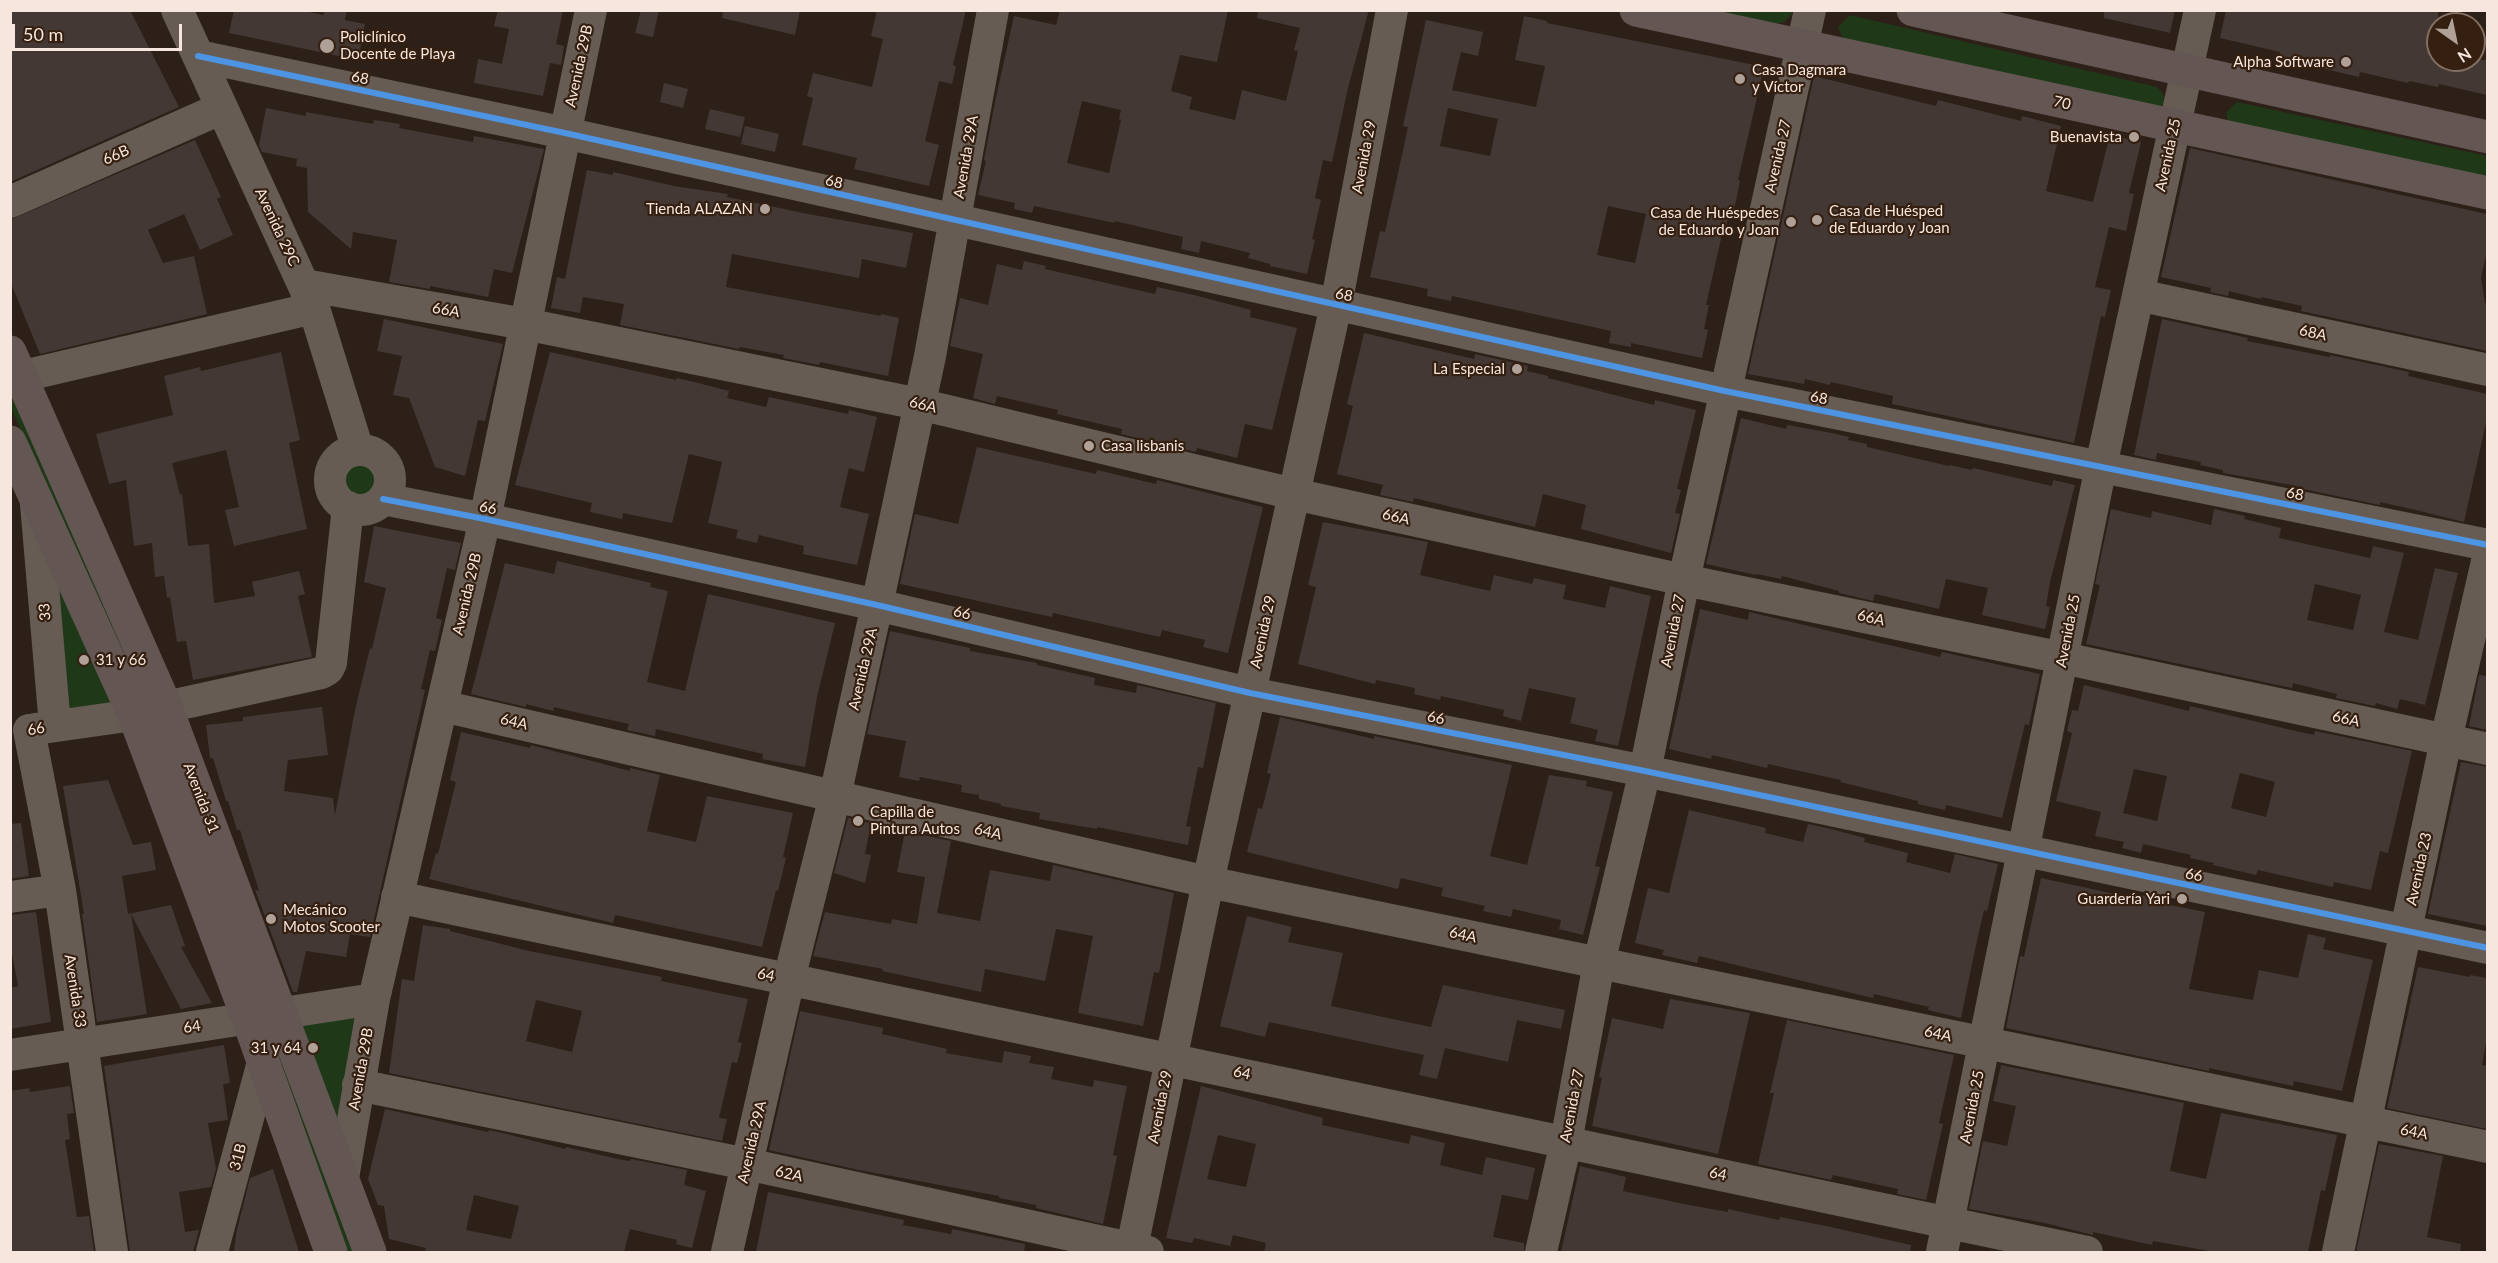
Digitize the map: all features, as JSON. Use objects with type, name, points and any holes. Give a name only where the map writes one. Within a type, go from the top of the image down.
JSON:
[{"type":"main road","name":"70","points":[[1636,10],[2487,193]]},
{"type":"main road","points":[[1913,10],[2487,137]]},
{"type":"main road","name":"Avenida 31","points":[[14,369],[166,706],[370,1252]]},
{"type":"main road","points":[[10,442],[134,715],[248,1019],[331,1252]]},
{"type":"street","name":"Avenida 29B","points":[[343,1178],[374,999],[485,519],[591,10]]},
{"type":"street","name":"Avenida 29A","points":[[727,1252],[789,979],[835,796],[877,605],[930,356],[993,10]]},
{"type":"street","name":"Avenida 29","points":[[1137,1251],[1170,1058],[1336,305],[1392,10]]},
{"type":"street","name":"Avenida 27","points":[[1541,1252],[1566,1142],[1599,963],[1645,771],[1684,580],[1810,10]]},
{"type":"street","name":"Avenida 25","points":[[1942,1252],[1950,1222],[2022,852],[2101,466],[2200,10]]},
{"type":"street","name":"Avenida 29C","points":[[180,13],[309,296],[358,450]]},
{"type":"street","name":"68","points":[[198,56],[565,133],[1725,391],[2487,545]]},
{"type":"street","name":"66B","points":[[10,202],[222,108]]},
{"type":"street","name":"68A","points":[[2138,295],[2487,370]]},
{"type":"street","name":"66A","points":[[14,369],[309,296],[525,324],[919,404],[1294,494],[1684,580],[2487,749]]},
{"type":"street","points":[[358,450],[378,456],[385,463],[389,472],[390,482],[383,499],[367,509],[348,507],[334,495],[330,476],[339,459],[358,450]]},
{"type":"street","name":"33","points":[[32,730],[35,497]]},
{"type":"street","name":"66","points":[[383,499],[485,519],[877,605],[1250,693],[1645,771],[2487,948]]},
{"type":"street","points":[[166,706],[321,673],[328,669],[332,663],[348,507]]},
{"type":"street","name":"Avenida 23","points":[[2338,1252],[2487,557]]},
{"type":"street","name":"64A","points":[[442,706],[1208,882],[2487,1147]]},
{"type":"street","name":"66","points":[[32,730],[134,715]]},
{"type":"street","name":"Avenida 33","points":[[32,730],[60,890],[112,1252]]},
{"type":"street","points":[[10,897],[60,890]]},
{"type":"street","name":"64","points":[[397,897],[2087,1252]]},
{"type":"street","name":"64","points":[[10,1055],[374,999]]},
{"type":"street","name":"31B","points":[[212,1252],[263,1062]]},
{"type":"street","name":"62A","points":[[358,1085],[747,1164],[1137,1251]]},
{"type":"green space","points":[[1792,10],[1792,14],[1784,22],[1775,24],[1709,11]]},
{"type":"green space","points":[[1850,15],[2157,87],[2166,102],[2160,107],[1850,42],[1842,37],[1838,27]]},
{"type":"green space","points":[[2237,102],[2487,156],[2487,182],[2228,122],[2226,113]]},
{"type":"green space","points":[[10,389],[150,702],[143,703],[11,408]]},
{"type":"green space","points":[[360,458],[375,464],[381,479],[375,494],[360,500],[345,494],[339,479],[345,464]]},
{"type":"green space","points":[[35,497],[134,715],[55,726]]},
{"type":"green space","points":[[374,999],[343,1178],[289,1013]]},
{"type":"green space","points":[[272,1023],[355,1252],[348,1252],[266,1025]]},
{"type":"building","points":[[10,10],[130,10],[179,107],[10,182]]},
{"type":"building","name":"Policlínico Docente de Playa","points":[[234,10],[300,10],[323,15],[325,10],[347,10],[345,20],[365,24],[358,60],[229,33]]},
{"type":"building","points":[[498,10],[563,10],[556,44],[564,46],[561,65],[550,63],[543,96],[474,83],[478,59],[502,64],[509,29],[494,26]]},
{"type":"building","points":[[641,10],[659,10],[653,37],[635,33]]},
{"type":"building","points":[[723,10],[800,10],[795,35],[722,18]]},
{"type":"building","points":[[877,10],[966,10],[953,65],[956,66],[952,84],[939,81],[925,141],[939,145],[929,186],[854,169],[857,158],[802,145],[813,98],[807,96],[813,73],[872,87],[883,39],[871,36]]},
{"type":"building","points":[[1060,10],[1228,10],[1217,62],[1180,55],[1171,91],[1192,97],[1189,109],[1235,120],[1242,90],[1286,101],[1298,51],[1294,50],[1300,28],[1257,18],[1258,10],[1369,10],[1348,88],[1332,162],[1323,160],[1315,198],[1321,200],[1307,274],[1270,266],[1270,264],[1248,258],[1250,253],[1201,241],[1199,253],[1181,249],[1183,237],[1115,221],[1115,223],[1034,206],[1032,213],[1014,209],[1015,203],[978,195],[1014,16],[1056,25]],"holes":[[[1082,101],[1121,110],[1119,119],[1121,120],[1109,173],[1067,163]]]},
{"type":"building","points":[[2104,10],[2175,10],[2170,33],[2104,18]]},
{"type":"building","points":[[2226,10],[2438,10],[2438,12],[2426,12],[2426,72],[2486,72],[2487,60],[2487,95],[2439,84],[2438,87],[2409,81],[2408,83],[2360,72],[2359,77],[2279,58],[2280,52],[2220,38]]},
{"type":"building","points":[[1524,16],[1547,21],[1547,23],[1764,67],[1738,180],[1740,181],[1734,210],[1730,209],[1725,231],[1723,230],[1706,305],[1709,305],[1704,329],[1708,330],[1702,358],[1631,343],[1631,347],[1609,343],[1611,331],[1452,296],[1451,301],[1427,296],[1428,289],[1370,277],[1380,231],[1385,232],[1397,178],[1408,127],[1403,126],[1426,20],[1483,32],[1478,56],[1461,52],[1452,90],[1536,107],[1545,66],[1515,60]],"holes":[[[1448,108],[1498,119],[1490,156],[1440,146]],[[1608,206],[1646,214],[1635,263],[1597,255]]]},
{"type":"building","points":[[1814,76],[1936,106],[1938,100],[2021,121],[2022,116],[2061,126],[2046,191],[2093,202],[2110,135],[2141,142],[2129,193],[2134,194],[2126,231],[2109,227],[2095,287],[2111,290],[2105,317],[2101,316],[2074,443],[1892,404],[1893,396],[1831,382],[1830,385],[1805,379],[1804,384],[1748,374]]},
{"type":"building","points":[[664,83],[688,89],[683,108],[660,102]]},
{"type":"building","points":[[266,108],[306,116],[306,112],[373,124],[374,120],[400,124],[399,128],[473,142],[474,136],[544,149],[512,273],[494,269],[488,297],[430,286],[430,289],[389,282],[397,240],[353,232],[351,249],[308,212],[307,168],[296,166],[297,159],[262,152],[259,145]]},
{"type":"building","points":[[710,109],[745,117],[740,137],[705,129]]},
{"type":"building","points":[[745,126],[779,134],[775,152],[741,144]]},
{"type":"building","points":[[195,140],[221,197],[217,199],[233,235],[200,250],[184,214],[148,230],[163,263],[194,256],[207,314],[40,354],[10,281],[10,220]]},
{"type":"building","points":[[2190,148],[2487,214],[2487,251],[2481,278],[2485,303],[2487,303],[2487,351],[2301,311],[2302,306],[2261,297],[2261,299],[2229,291],[2228,296],[2210,292],[2211,288],[2161,277]]},
{"type":"building","points":[[587,170],[613,175],[613,172],[674,186],[728,194],[727,197],[913,233],[906,268],[862,259],[859,278],[732,254],[726,287],[899,318],[888,376],[820,362],[819,365],[783,358],[784,355],[740,347],[739,349],[620,325],[624,304],[583,297],[580,313],[551,308],[557,277],[565,279]]},
{"type":"building","points":[[1024,261],[1046,266],[1045,269],[1155,294],[1157,287],[1194,295],[1251,310],[1250,317],[1297,328],[1272,430],[1245,424],[1237,458],[1197,448],[1196,452],[1121,434],[1122,429],[1057,414],[1058,410],[997,396],[995,404],[973,398],[983,354],[950,346],[960,298],[988,305],[997,264],[1022,270]]},
{"type":"building","points":[[384,319],[503,344],[485,421],[478,420],[465,476],[435,467],[409,398],[393,395],[402,356],[377,351]]},
{"type":"building","points":[[2162,319],[2248,338],[2247,341],[2330,357],[2330,355],[2409,372],[2408,376],[2487,394],[2487,418],[2464,522],[2380,502],[2380,505],[2303,489],[2303,487],[2223,473],[2223,470],[2200,465],[2201,462],[2157,453],[2156,460],[2134,455]]},
{"type":"building","points":[[1364,333],[1474,359],[1475,354],[1528,366],[1527,371],[1548,376],[1548,378],[1654,405],[1655,400],[1696,410],[1677,489],[1681,490],[1675,513],[1680,514],[1671,553],[1581,529],[1586,505],[1543,494],[1535,527],[1414,498],[1413,502],[1380,495],[1383,485],[1337,474],[1353,406],[1347,404]]},
{"type":"building","points":[[281,352],[300,440],[289,443],[307,529],[234,546],[225,510],[239,507],[226,450],[172,463],[180,495],[182,494],[188,546],[209,544],[214,603],[255,596],[252,582],[299,571],[305,594],[298,596],[312,657],[193,680],[186,641],[177,642],[170,597],[167,598],[164,576],[155,577],[152,543],[134,546],[126,480],[109,484],[96,434],[173,415],[164,376],[200,367],[201,371]]},
{"type":"building","points":[[550,352],[698,383],[729,391],[727,398],[766,407],[769,397],[848,414],[849,410],[877,417],[864,472],[849,468],[840,507],[869,514],[857,565],[803,554],[804,546],[759,535],[757,543],[736,538],[738,530],[708,523],[722,462],[689,454],[672,523],[623,513],[622,519],[590,512],[592,503],[515,485]]},
{"type":"building","points":[[1741,418],[1786,429],[1787,425],[1832,433],[1849,437],[1848,440],[1867,444],[1867,447],[1949,466],[1972,470],[1973,468],[2052,486],[2053,480],[2075,485],[2050,582],[2046,606],[2050,607],[2045,629],[1982,615],[1988,588],[1946,579],[1939,609],[1875,594],[1873,601],[1782,576],[1781,579],[1706,564]]},
{"type":"building","points":[[977,447],[1096,474],[1097,470],[1156,484],[1157,480],[1263,507],[1228,653],[1203,647],[1205,640],[1162,630],[1160,637],[1053,613],[1052,617],[900,584],[915,514],[958,524]]},
{"type":"building","points":[[2111,509],[2151,518],[2152,511],[2211,525],[2214,509],[2281,528],[2279,538],[2370,558],[2373,546],[2404,553],[2384,632],[2418,640],[2435,568],[2458,573],[2425,705],[2400,699],[2397,709],[2376,703],[2375,706],[2336,698],[2337,694],[2293,683],[2292,688],[2086,644],[2100,585],[2095,584]],"holes":[[[2315,584],[2361,595],[2353,630],[2307,620]]]},
{"type":"building","points":[[1323,522],[1428,542],[1420,575],[1490,591],[1494,575],[1532,584],[1534,578],[1566,585],[1563,599],[1605,608],[1610,586],[1651,596],[1618,746],[1595,741],[1598,730],[1570,723],[1576,698],[1529,688],[1521,721],[1503,716],[1504,710],[1441,696],[1440,700],[1414,694],[1415,688],[1376,680],[1375,684],[1298,664],[1316,587],[1308,585]]},
{"type":"building","points":[[374,526],[461,543],[455,570],[447,568],[436,618],[442,620],[435,651],[430,650],[421,689],[425,690],[370,937],[350,934],[346,957],[306,951],[297,992],[293,992],[255,890],[259,891],[240,830],[237,830],[228,801],[226,801],[213,758],[210,758],[206,725],[243,721],[243,717],[322,707],[328,755],[288,760],[284,791],[333,798],[335,815],[355,710],[386,588],[364,582]]},
{"type":"building","points":[[557,561],[651,583],[650,587],[668,591],[647,682],[685,691],[708,594],[835,623],[817,697],[805,767],[762,759],[763,754],[656,729],[655,736],[627,730],[629,724],[554,707],[553,711],[526,704],[526,707],[471,694],[505,563],[554,574]]},
{"type":"building","points":[[1700,609],[1748,620],[1749,612],[1940,657],[1942,652],[2040,674],[2029,725],[2025,724],[2002,818],[1946,805],[1945,810],[1918,804],[1918,801],[1840,782],[1841,780],[1768,764],[1767,768],[1712,755],[1711,759],[1669,749]]},
{"type":"building","points":[[890,631],[1095,678],[1094,685],[1136,693],[1137,685],[1216,703],[1203,768],[1198,767],[1186,826],[1191,827],[1188,845],[1097,827],[1097,829],[1039,819],[1040,813],[1001,806],[1001,804],[979,799],[979,795],[961,792],[962,785],[920,777],[919,781],[899,777],[906,741],[867,734]]},
{"type":"building","points":[[2479,675],[2487,676],[2487,730],[2469,726]]},
{"type":"building","points":[[2084,685],[2189,711],[2190,706],[2314,735],[2315,731],[2412,751],[2388,853],[2380,851],[2371,890],[2334,882],[2333,887],[2258,870],[2256,875],[2190,858],[2191,855],[2143,844],[2141,853],[2122,848],[2124,842],[2095,836],[2101,812],[2056,801],[2072,733],[2067,731],[2072,710],[2078,711]],"holes":[[[2134,769],[2167,776],[2157,821],[2123,813]],[[2240,773],[2275,782],[2266,817],[2231,808]]]},
{"type":"building","points":[[1280,717],[1374,739],[1374,736],[1512,765],[1490,856],[1527,865],[1549,775],[1587,781],[1586,786],[1613,792],[1595,866],[1600,867],[1583,935],[1559,929],[1561,920],[1513,909],[1511,917],[1483,911],[1485,906],[1441,896],[1443,888],[1401,878],[1398,889],[1247,852],[1258,808],[1262,809],[1271,774],[1267,773]]},
{"type":"building","points":[[461,732],[530,748],[531,745],[630,771],[630,768],[660,775],[647,831],[696,842],[707,796],[793,813],[783,857],[786,858],[762,947],[615,915],[613,923],[429,879],[436,853],[438,854],[456,782],[450,780]]},
{"type":"building","points":[[2461,762],[2487,767],[2487,926],[2428,914]]},
{"type":"building","points":[[108,780],[133,845],[151,842],[156,870],[122,876],[128,914],[171,905],[185,946],[181,947],[212,1003],[181,1009],[131,914],[147,1014],[97,1022],[82,914],[84,914],[63,786]]},
{"type":"building","points":[[1689,810],[1766,828],[1765,833],[1803,842],[1808,824],[1831,829],[1865,838],[1864,842],[1908,853],[1906,862],[1950,873],[1955,854],[1998,864],[1987,911],[1984,910],[1961,1018],[1928,1010],[1929,1007],[1874,994],[1873,998],[1699,956],[1697,963],[1662,955],[1664,950],[1635,943],[1648,888],[1669,893]]},
{"type":"building","points":[[848,818],[871,823],[865,854],[871,855],[865,883],[834,873]]},
{"type":"building","points":[[21,823],[29,876],[10,879],[10,824]]},
{"type":"building","points":[[905,831],[951,841],[937,913],[980,921],[990,870],[1050,881],[1053,865],[1174,893],[1159,973],[1154,972],[1143,1026],[1078,1013],[1093,936],[1056,929],[1045,981],[985,969],[981,992],[882,971],[883,969],[813,956],[825,912],[891,924],[892,919],[917,924],[925,877],[897,872]]},
{"type":"building","points":[[2041,878],[2129,897],[2130,893],[2150,897],[2150,901],[2205,912],[2189,989],[2253,1000],[2259,970],[2298,978],[2308,934],[2326,938],[2323,949],[2373,960],[2342,1091],[2294,1081],[2293,1086],[2209,1068],[2209,1071],[2006,1028],[2020,956],[2024,957]]},
{"type":"building","points":[[36,912],[51,1022],[10,1029],[10,988],[18,986],[10,942],[10,915]]},
{"type":"building","points":[[1247,916],[1292,927],[1288,942],[1343,953],[1331,1006],[1431,1027],[1443,985],[1565,1010],[1561,1029],[1517,1020],[1508,1062],[1445,1048],[1437,1079],[1419,1075],[1424,1055],[1269,1022],[1265,1037],[1220,1026]]},
{"type":"building","points":[[423,925],[450,929],[450,931],[529,951],[662,977],[661,981],[748,999],[738,1042],[742,1043],[737,1063],[732,1062],[719,1118],[727,1119],[722,1141],[389,1073],[402,979],[414,981]],"holes":[[[536,1000],[582,1011],[572,1052],[526,1041]]]},
{"type":"building","points":[[2418,967],[2487,978],[2487,1037],[2482,1065],[2487,1066],[2487,1129],[2387,1108]]},
{"type":"building","points":[[1670,999],[1750,1013],[1718,1154],[1592,1126],[1602,1078],[1599,1077],[1612,1018],[1663,1029]]},
{"type":"building","points":[[800,1011],[883,1028],[882,1034],[947,1049],[946,1053],[1002,1063],[1004,1051],[1031,1056],[1029,1063],[1054,1067],[1051,1079],[1093,1087],[1094,1080],[1127,1086],[1113,1155],[1117,1156],[1103,1224],[1036,1208],[1036,1205],[999,1198],[999,1196],[859,1170],[769,1150]]},
{"type":"building","points":[[1787,1020],[1954,1055],[1939,1123],[1943,1124],[1926,1200],[1897,1194],[1898,1189],[1833,1175],[1831,1180],[1758,1164],[1774,1093],[1770,1093]]},
{"type":"building","points":[[224,1045],[230,1083],[223,1084],[228,1120],[208,1123],[216,1169],[211,1187],[179,1192],[185,1232],[199,1230],[193,1252],[130,1252],[104,1066]]},
{"type":"building","points":[[2001,1065],[2184,1103],[2170,1171],[2206,1179],[2221,1113],[2337,1135],[2325,1191],[2321,1190],[2308,1252],[2215,1252],[2153,1241],[2152,1245],[1969,1209],[1983,1141],[2007,1146],[2016,1106],[1993,1101]]},
{"type":"building","points":[[70,1086],[74,1113],[67,1114],[70,1139],[65,1140],[77,1217],[89,1216],[94,1252],[10,1252],[10,1091],[29,1088],[30,1092]]},
{"type":"building","points":[[1201,1086],[1323,1118],[1322,1125],[1409,1144],[1411,1135],[1445,1143],[1440,1165],[1482,1175],[1486,1157],[1535,1168],[1528,1200],[1502,1195],[1493,1237],[1524,1243],[1524,1252],[1264,1252],[1266,1243],[1233,1235],[1230,1246],[1194,1238],[1192,1243],[1166,1238]],"holes":[[[1218,1135],[1256,1144],[1246,1187],[1207,1179]]]},
{"type":"building","points":[[385,1109],[488,1132],[489,1130],[507,1134],[565,1149],[566,1147],[618,1159],[630,1161],[631,1159],[687,1170],[684,1185],[706,1191],[692,1248],[676,1244],[677,1240],[630,1229],[624,1252],[425,1252],[426,1248],[389,1239],[384,1206],[378,1205],[368,1179]],"holes":[[[474,1195],[519,1206],[511,1239],[466,1230]]]},
{"type":"building","points":[[2379,1144],[2443,1156],[2427,1237],[2461,1244],[2460,1252],[2356,1252]]},
{"type":"building","points":[[1580,1166],[1626,1177],[1623,1191],[1728,1212],[1728,1209],[1779,1220],[1780,1217],[1826,1226],[1911,1245],[1910,1252],[1561,1252]]},
{"type":"building","points":[[273,1169],[299,1252],[234,1252],[236,1234],[250,1178]]},
{"type":"building","points":[[768,1192],[904,1220],[903,1225],[951,1234],[952,1229],[1025,1244],[1024,1252],[756,1252]]},
{"type":"cycle path","points":[[198,56],[565,133],[1725,391],[2488,545]]},
{"type":"cycle path","points":[[383,499],[485,519],[877,605],[1250,693],[1645,771],[2488,948]]},
{"type":"place","name":"Policlínico Docente de Playa","points":[[327,46]]},
{"type":"place","name":"Alpha Software","points":[[2346,62]]},
{"type":"place","name":"Casa Dagmara y Víctor","points":[[1740,79]]},
{"type":"place","name":"Buenavista","points":[[2134,137]]},
{"type":"place","name":"Tienda ALAZAN","points":[[765,209]]},
{"type":"place","name":"Casa de Huésped de Eduardo y Joan","points":[[1817,220]]},
{"type":"place","name":"Casa de Huéspedes de Eduardo y Joan","points":[[1791,222]]},
{"type":"place","name":"La Especial","points":[[1517,369]]},
{"type":"place","name":"Casa lisbanis","points":[[1089,446]]},
{"type":"place","name":"31 y 66","points":[[84,660]]},
{"type":"place","name":"Capilla de Pintura Autos","points":[[858,821]]},
{"type":"place","name":"Guardería Yari","points":[[2182,899]]},
{"type":"place","name":"Mecánico Motos Scooter","points":[[271,919]]},
{"type":"place","name":"31 y 64","points":[[313,1048]]}]
